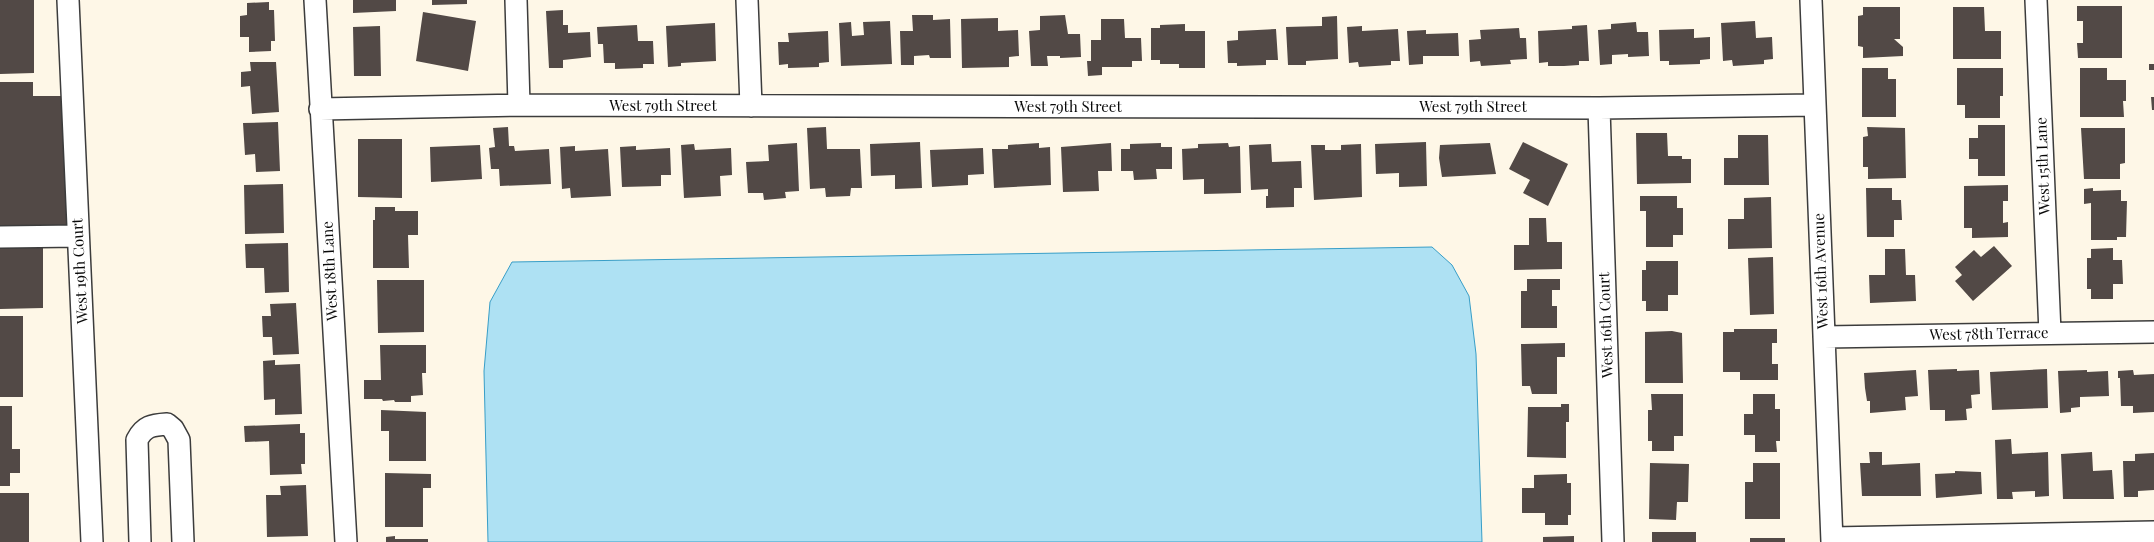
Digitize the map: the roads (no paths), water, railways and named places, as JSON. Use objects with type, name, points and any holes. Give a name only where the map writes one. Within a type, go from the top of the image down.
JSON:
[{"type":"street","name":"West 19th Court","points":[[68,0],[92,542]]},
{"type":"street","name":"West 18th Lane","points":[[315,0],[346,542]]},
{"type":"street","points":[[516,0],[519,105]]},
{"type":"street","points":[[747,0],[751,106]]},
{"type":"street","name":"West 16th Avenue","points":[[1811,0],[1832,540]]},
{"type":"street","name":"West 15th Lane","points":[[2036,0],[2050,332]]},
{"type":"street","name":"West 79th Street","points":[[320,109],[519,105],[1599,108],[1815,105]]},
{"type":"street","name":"West 16th Court","points":[[1599,108],[1614,542]]},
{"type":"street","points":[[0,237],[78,236]]},
{"type":"street","name":"West 78th Terrace","points":[[1824,337],[2050,332],[2154,332]]},
{"type":"street","points":[[140,542],[137,440],[142,431],[151,425],[167,424],[173,429],[179,440],[182,542]]},
{"type":"street","points":[[1832,540],[2154,532]]},
{"type":"water","points":[[1432,247],[1452,265],[1469,296],[1476,354],[1482,542],[488,542],[484,371],[490,302],[512,262]]}]
